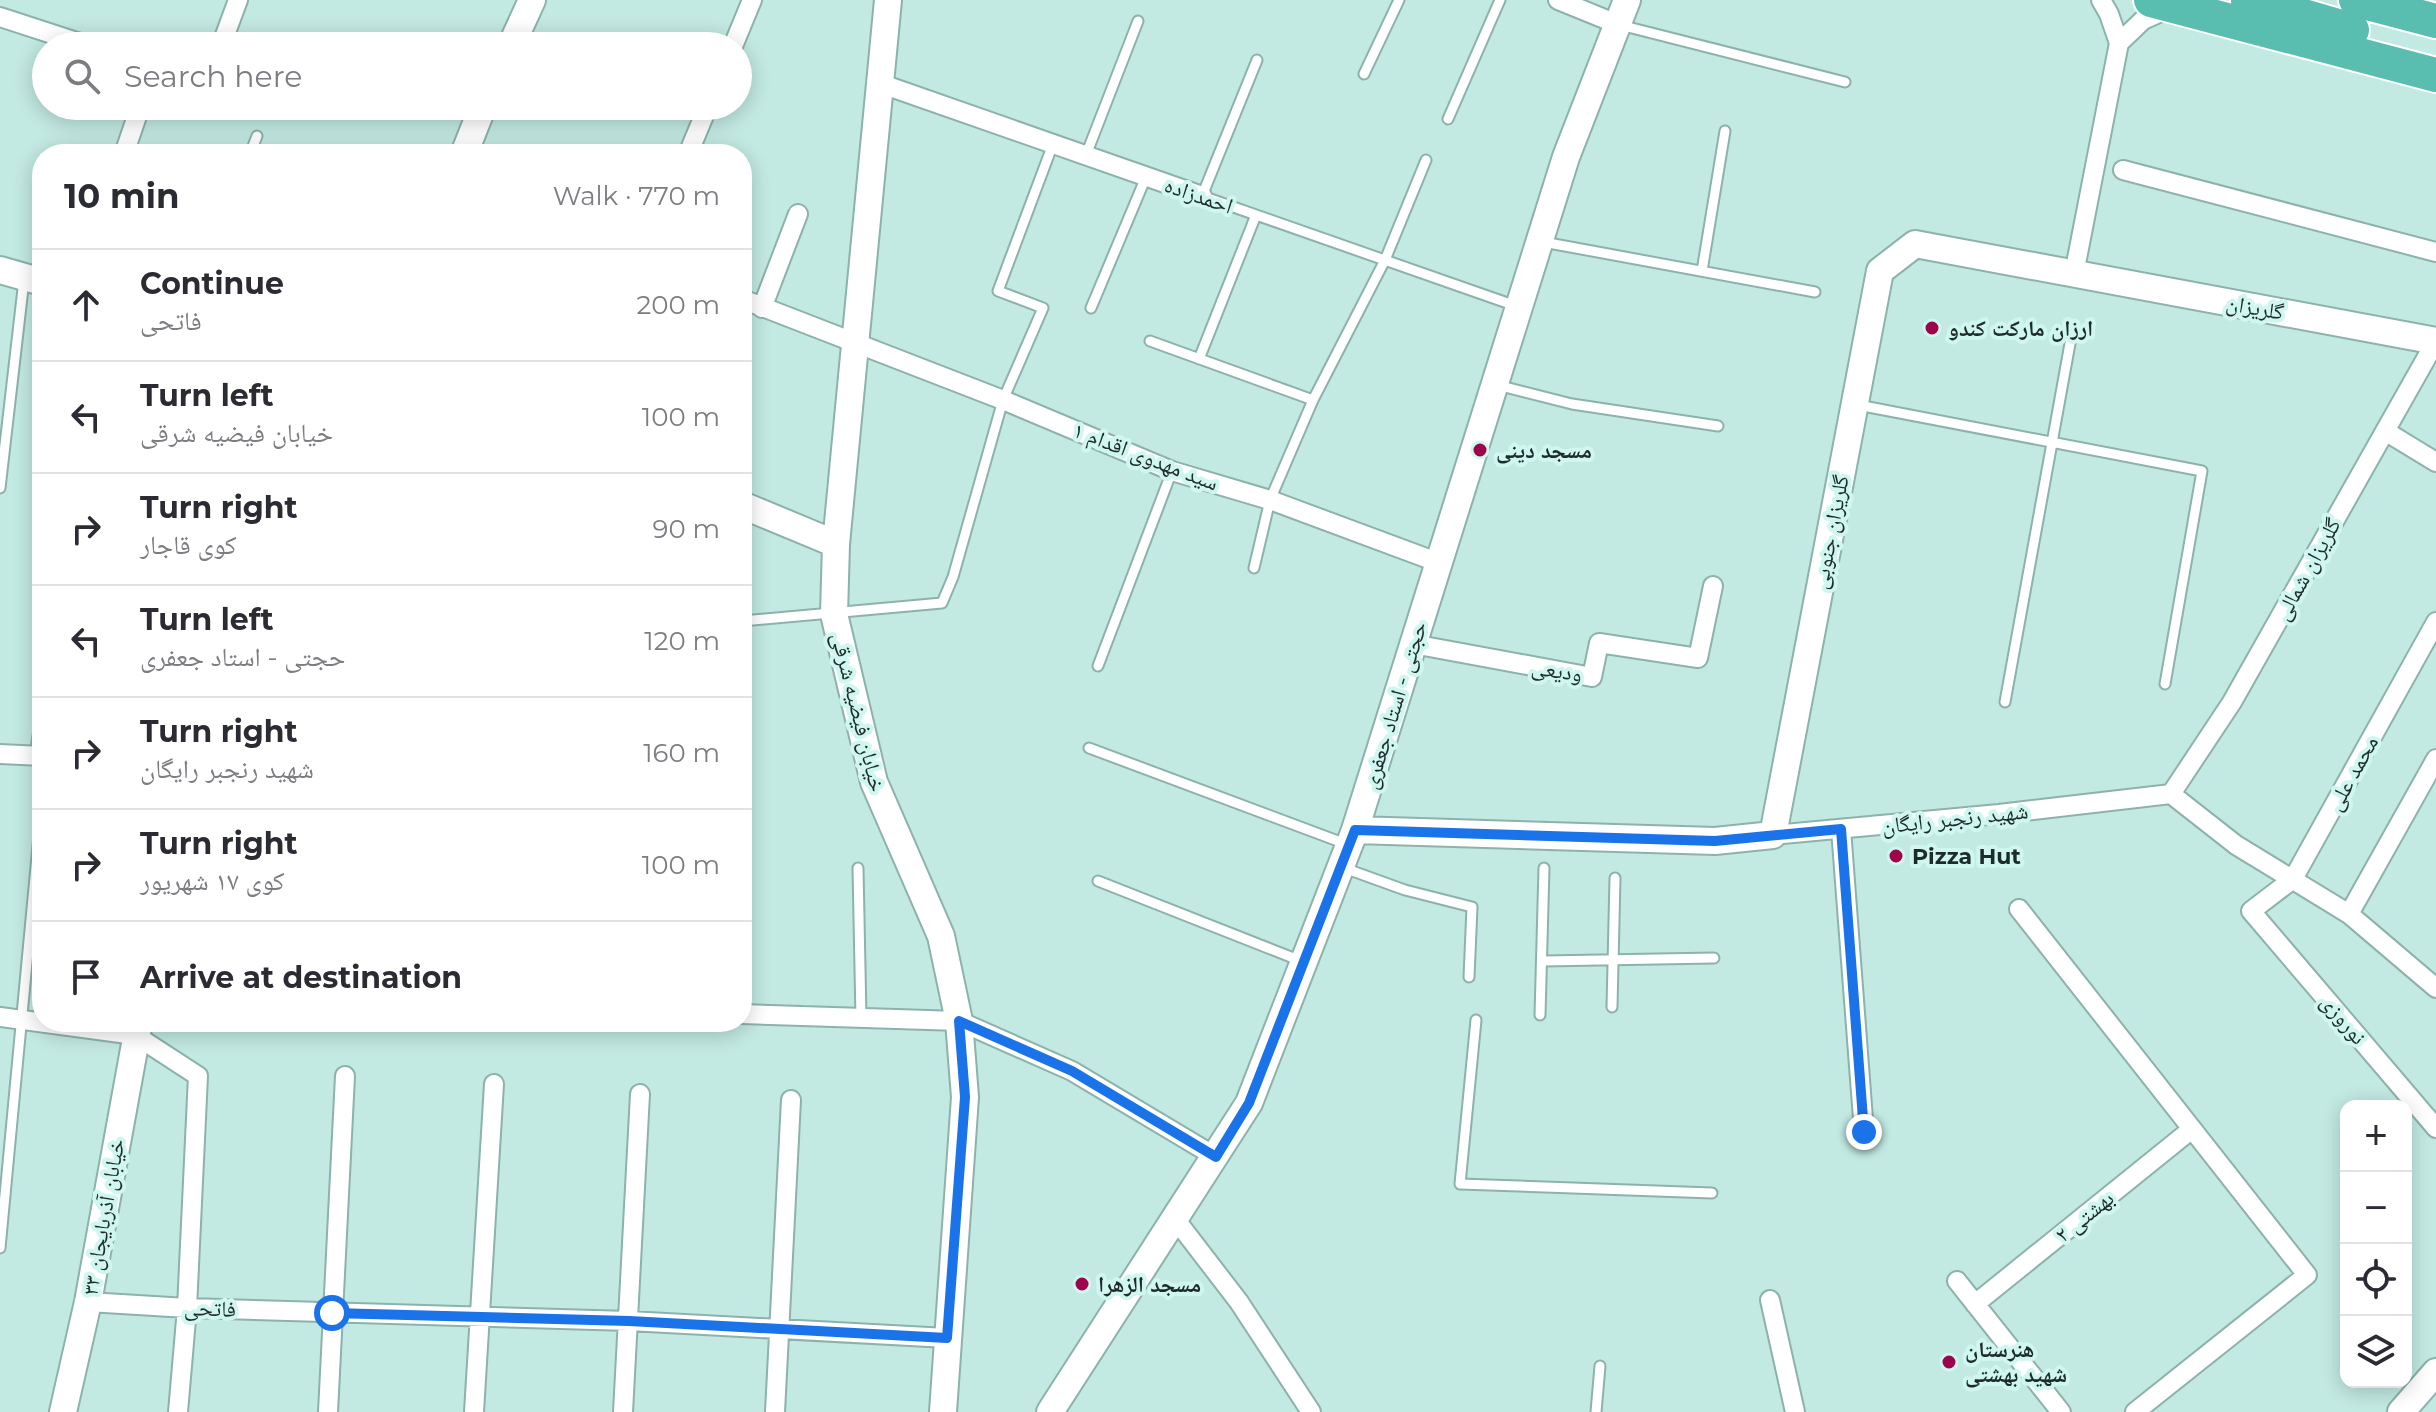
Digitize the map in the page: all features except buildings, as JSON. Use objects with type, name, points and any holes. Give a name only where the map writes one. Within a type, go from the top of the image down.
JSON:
[{"type":"highway","points":[[2248,0],[2436,54]]},
{"type":"highway","points":[[2356,0],[2436,21]]},
{"type":"highway","points":[[2162,3],[2436,75]]},
{"type":"street","points":[[226,32],[238,0]]},
{"type":"street","points":[[517,32],[532,0]]},
{"type":"street","points":[[739,32],[752,0]]},
{"type":"street","name":"خیابان فیضیه شرقی","points":[[888,0],[836,544],[834,614],[874,782],[941,936],[959,1021],[965,1097],[943,1412]]},
{"type":"street","points":[[1558,0],[1622,12]]},
{"type":"street","points":[[2074,274],[2119,43],[2101,0]]},
{"type":"street","points":[[2119,43],[2162,3]]},
{"type":"street","name":"حجتی - استاد جعفری","points":[[1050,1412],[1249,1103],[1348,847],[1566,157],[1622,12]]},
{"type":"street","points":[[0,17],[46,32]]},
{"type":"street","name":"احمدزاده","points":[[879,83],[1202,196]]},
{"type":"street","points":[[127,144],[136,120]]},
{"type":"street","points":[[468,144],[477,120]]},
{"type":"street","points":[[692,144],[702,120]]},
{"type":"street","points":[[2123,170],[2436,252]]},
{"type":"street","points":[[762,308],[798,214]]},
{"type":"street","name":"گلریزان","points":[[1915,244],[2436,341]]},
{"type":"street","name":"گلریزان جنوبی","points":[[1773,835],[1880,271],[1915,244]]},
{"type":"street","name":"سید مهدوی اقدام ۱","points":[[752,304],[1003,400],[1172,471],[1270,500],[1437,562]]},
{"type":"street","name":"گلریزان شمالی","points":[[2171,794],[2232,702],[2436,341]]},
{"type":"street","points":[[2385,431],[2436,462]]},
{"type":"street","points":[[752,509],[836,544]]},
{"type":"street","name":"ودیعی","points":[[1413,644],[1592,677],[1599,643],[1698,658],[1713,586]]},
{"type":"street","name":"محمد علی","points":[[2251,911],[2293,879],[2436,622]]},
{"type":"street","points":[[0,754],[32,756]]},
{"type":"street","points":[[2349,914],[2436,759]]},
{"type":"street","points":[[2171,794],[2236,845],[2349,914],[2436,988]]},
{"type":"street","name":"شهید رنجبر رایگان","points":[[1348,847],[1715,841],[2171,794]]},
{"type":"street","points":[[1841,829],[1864,1132]]},
{"type":"street","points":[[2019,909],[2307,1275],[2135,1412]]},
{"type":"street","name":"نوروزی","points":[[2251,911],[2436,1128]]},
{"type":"street","points":[[752,1014],[959,1021],[1072,1071],[1216,1157]]},
{"type":"street","points":[[0,1017],[32,1021]]},
{"type":"street","name":"خیابان آذربایجان ۳۳","points":[[63,1412],[88,1302],[136,1032]]},
{"type":"street","points":[[141,1032],[198,1076],[187,1308],[178,1412]]},
{"type":"street","points":[[328,1412],[345,1076]]},
{"type":"street","points":[[474,1412],[494,1084]]},
{"type":"street","points":[[623,1412],[640,1094]]},
{"type":"street","points":[[775,1412],[791,1100]]},
{"type":"street","name":"بهشتی ۲","points":[[1975,1304],[2192,1129]]},
{"type":"street","points":[[1176,1220],[1239,1302],[1311,1412]]},
{"type":"street","points":[[1957,1281],[2061,1412]]},
{"type":"street","points":[[1770,1300],[1795,1412]]},
{"type":"street","name":"فاتحی","points":[[88,1302],[187,1308],[629,1321],[947,1338]]},
{"type":"street","points":[[2401,1412],[2436,1372]]},
{"type":"lane","points":[[1364,74],[1399,0]]},
{"type":"lane","points":[[1448,119],[1500,0]]},
{"type":"lane","points":[[1622,12],[1845,82]]},
{"type":"lane","points":[[1086,155],[1138,21]]},
{"type":"lane","points":[[1202,196],[1257,60]]},
{"type":"lane","points":[[1702,271],[1725,131]]},
{"type":"lane","points":[[254,144],[257,136]]},
{"type":"lane","points":[[752,620],[942,603],[953,577],[1003,400],[1043,308],[998,291],[1053,144]]},
{"type":"lane","points":[[1254,568],[1270,500],[1313,400],[1385,260],[1426,160]]},
{"type":"lane","points":[[1091,308],[1146,177]]},
{"type":"lane","name":"احمدزاده","points":[[1202,196],[1519,307]]},
{"type":"lane","points":[[1199,359],[1256,215]]},
{"type":"lane","points":[[1540,242],[1815,292]]},
{"type":"lane","points":[[0,488],[22,276]]},
{"type":"lane","points":[[2005,702],[2073,327]]},
{"type":"lane","points":[[1150,341],[1313,400]]},
{"type":"lane","points":[[1495,384],[1572,404],[1718,426]]},
{"type":"lane","points":[[1855,405],[2202,471],[2165,684]]},
{"type":"lane","points":[[1098,666],[1172,471]]},
{"type":"lane","points":[[1089,748],[1348,847],[1405,890],[1472,907],[1469,977]]},
{"type":"lane","points":[[858,868],[861,1018]]},
{"type":"lane","points":[[1540,1015],[1544,961],[1544,868]]},
{"type":"lane","points":[[1612,1007],[1615,878]]},
{"type":"lane","points":[[1098,881],[1304,962]]},
{"type":"lane","points":[[0,1248],[32,906]]},
{"type":"lane","points":[[1544,961],[1714,958]]},
{"type":"lane","points":[[1476,1020],[1460,1184],[1712,1193]]},
{"type":"lane","points":[[1596,1412],[1600,1366]]},
{"type":"place","name":"ارزان مارکت کندو","points":[[1932,328]]},
{"type":"place","name":"مسجد دینی","points":[[1480,450]]},
{"type":"place","name":"Pizza Hut","points":[[1896,856]]},
{"type":"place","name":"مسجد الزهرا","points":[[1082,1284]]},
{"type":"place","name":"هنرستان شهید بهشتی","points":[[1949,1362]]},
{"type":"route","points":[[332,1313],[629,1321],[947,1338],[965,1097],[959,1021],[1072,1071],[1216,1157],[1249,1103],[1355,830],[1715,841],[1841,829],[1864,1132]]}]
